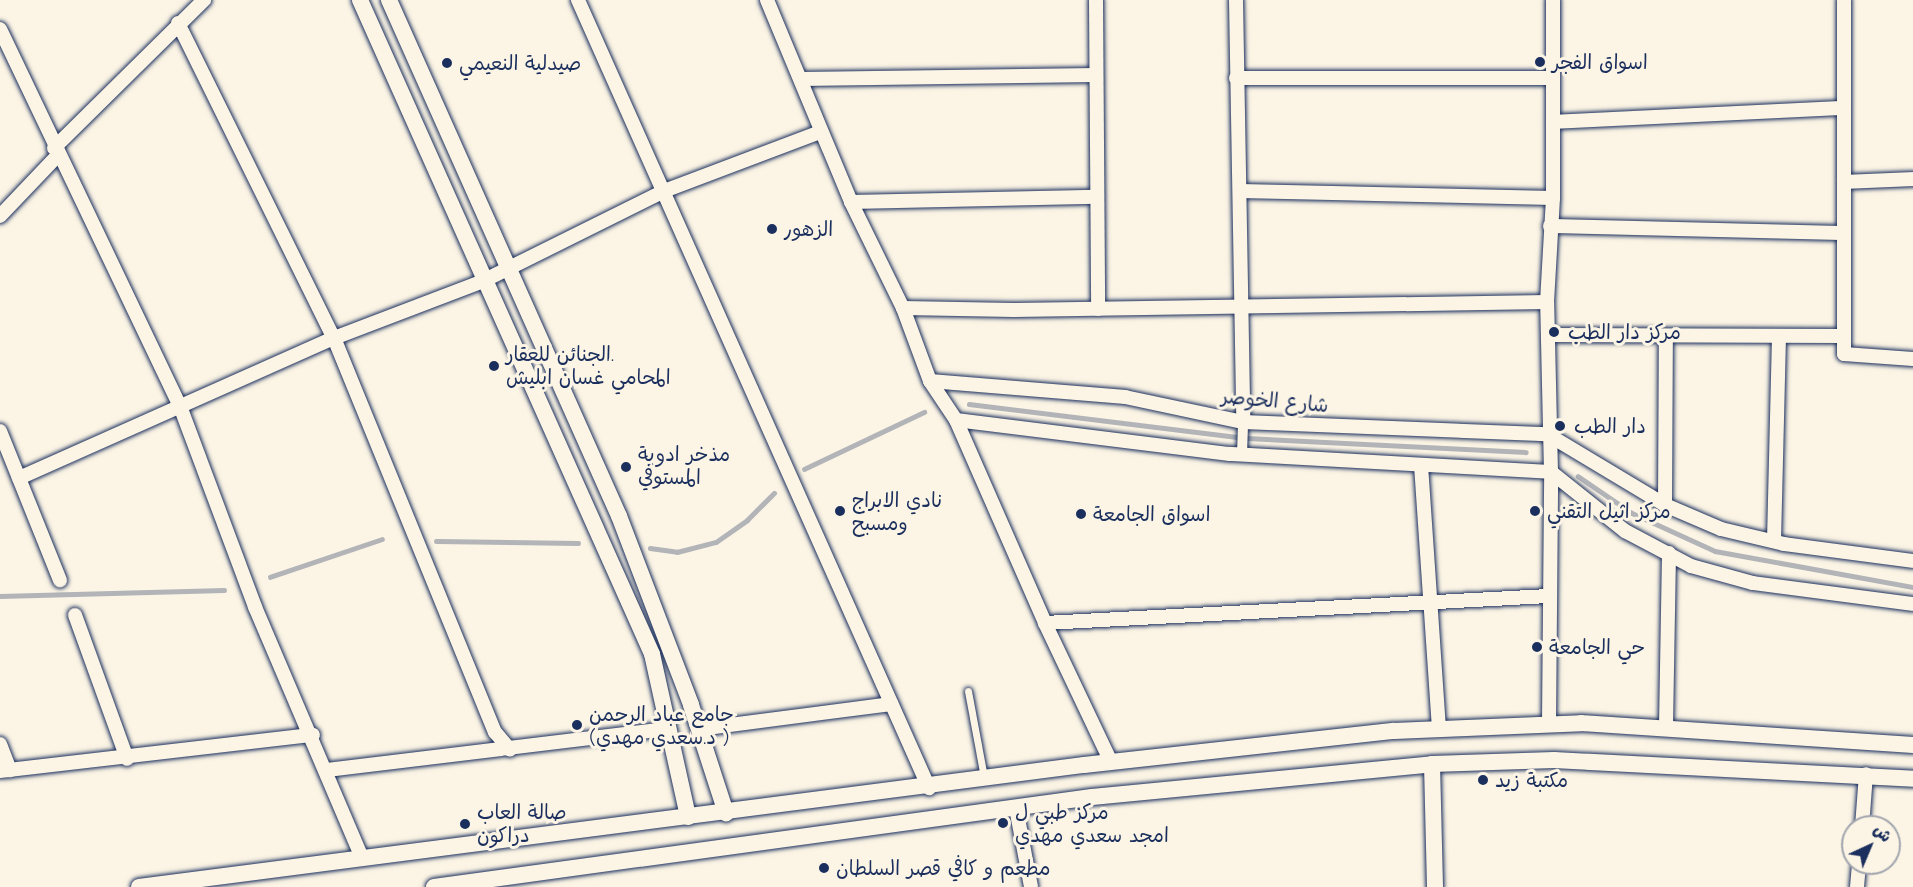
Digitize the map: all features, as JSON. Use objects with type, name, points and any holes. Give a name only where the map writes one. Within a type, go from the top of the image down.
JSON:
[{"type":"street","points":[[0,216],[56,151],[178,23],[204,0]]},
{"type":"street","points":[[360,0],[483,281],[652,654],[688,817]]},
{"type":"street","points":[[389,0],[618,516],[699,729],[726,813]]},
{"type":"street","points":[[578,0],[929,788]]},
{"type":"street","points":[[767,0],[801,79],[820,132],[851,202],[903,308],[930,381],[956,420],[1045,623],[1112,762]]},
{"type":"street","points":[[1096,0],[1098,309]]},
{"type":"street","points":[[1236,0],[1242,454]]},
{"type":"street","points":[[1549,723],[1548,596],[1551,472],[1547,434],[1549,335],[1547,302],[1553,198],[1553,0]]},
{"type":"street","points":[[1844,0],[1844,354],[1913,359]]},
{"type":"street","points":[[178,23],[334,338],[495,732],[510,750]]},
{"type":"street","points":[[0,29],[56,151],[180,406],[255,606],[313,735],[362,858]]},
{"type":"street","points":[[801,79],[1096,75]]},
{"type":"street","points":[[1236,78],[1553,78]]},
{"type":"street","points":[[1553,122],[1844,108]]},
{"type":"street","points":[[19,478],[334,338],[483,281],[664,191],[820,132]]},
{"type":"street","points":[[1844,182],[1913,179]]},
{"type":"street","points":[[1240,191],[1553,198]]},
{"type":"street","points":[[851,202],[1097,197]]},
{"type":"street","points":[[1550,226],[1844,233]]},
{"type":"street","points":[[903,308],[1098,309],[1547,302]]},
{"type":"street","points":[[1549,335],[1844,336]]},
{"type":"street","points":[[1665,505],[1666,336]]},
{"type":"street","points":[[1774,541],[1779,336]]},
{"type":"street","name":"شارع الخوصر","points":[[930,381],[1125,397],[1243,422],[1547,434]]},
{"type":"street","points":[[956,420],[1242,454],[1551,472],[1625,531],[1691,566],[1753,583],[1913,604]]},
{"type":"street","points":[[0,431],[60,580]]},
{"type":"street","points":[[1547,434],[1665,505],[1721,529],[1774,541],[1913,561]]},
{"type":"street","points":[[1421,465],[1439,728]]},
{"type":"street","points":[[1666,726],[1669,553]]},
{"type":"street","points":[[1045,623],[1548,596]]},
{"type":"street","points":[[75,615],[127,759]]},
{"type":"street","points":[[699,729],[891,704]]},
{"type":"street","points":[[139,887],[929,788],[1112,762],[1439,728],[1549,723],[1666,726],[1913,745]]},
{"type":"street","points":[[327,770],[510,750],[667,729]]},
{"type":"street","points":[[0,744],[5,771],[127,759],[313,735]]},
{"type":"street","points":[[434,887],[1016,808],[1432,764],[1554,760],[1668,768],[1866,774],[1913,779]]},
{"type":"street","points":[[1432,764],[1435,887]]},
{"type":"street","points":[[1863,815],[1866,774]]},
{"type":"street","points":[[1016,808],[1031,887]]},
{"type":"lane","points":[[968,691],[984,780]]},
{"type":"waterway","points":[[969,404],[1247,438],[1526,452]]},
{"type":"waterway","points":[[804,469],[924,412]]},
{"type":"waterway","points":[[1578,476],[1632,513],[1715,551],[1913,587]]},
{"type":"waterway","points":[[650,548],[677,552],[716,542],[747,520],[774,493]]},
{"type":"waterway","points":[[270,577],[382,539]]},
{"type":"waterway","points":[[436,541],[578,543]]},
{"type":"waterway","points":[[0,596],[224,590]]},
{"type":"place","name":"اسواق الفجر","points":[[1540,62]]},
{"type":"place","name":"صيدلية النعيمي","points":[[447,63]]},
{"type":"place","name":"الزهور","points":[[772,229]]},
{"type":"place","name":"مركز دار الطب","points":[[1554,332]]},
{"type":"place","name":"الجنائن للعقار. المحامي غسان ابليش","points":[[494,366]]},
{"type":"place","name":"دار الطب","points":[[1560,426]]},
{"type":"place","name":"مذخر ادویة المستوفي","points":[[626,467]]},
{"type":"place","name":"نادي الابراج ومسبح","points":[[840,511]]},
{"type":"place","name":"مركز اثيل التقني","points":[[1535,511]]},
{"type":"place","name":"اسواق الجامعة","points":[[1081,514]]},
{"type":"place","name":"حي الجامعة","points":[[1537,647]]},
{"type":"place","name":"جامع عباد الرحمن (د.سعدي مهدي )","points":[[577,725]]},
{"type":"place","name":"مكتبة زيد","points":[[1483,780]]},
{"type":"place","name":"مركز طبي ل امجد سعدي مهدي","points":[[1003,823]]},
{"type":"place","name":"صالة العاب دراكون","points":[[465,824]]},
{"type":"place","name":"مطعم و كافي قصر السلطان","points":[[824,868]]}]
